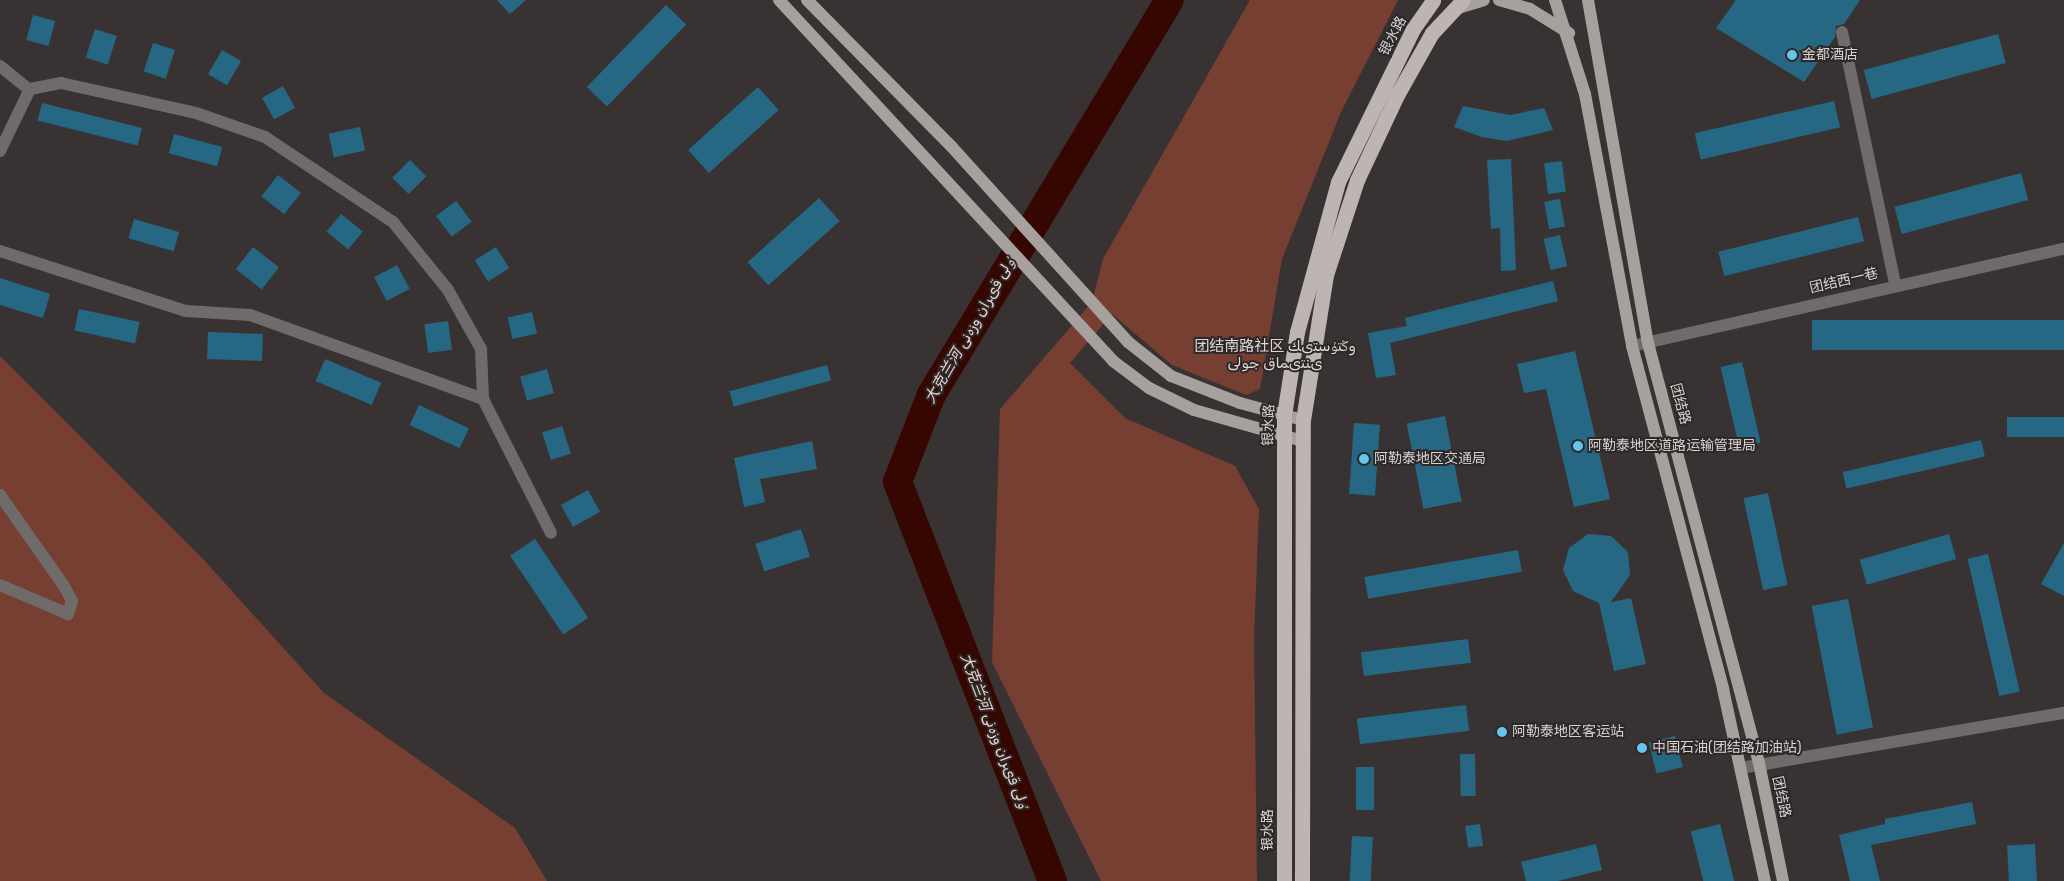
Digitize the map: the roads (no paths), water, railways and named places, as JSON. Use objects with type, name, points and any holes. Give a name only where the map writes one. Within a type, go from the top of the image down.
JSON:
[{"type":"highway","name":"银水路","points":[[1284,881],[1284,415],[1297,332],[1338,182],[1413,29],[1433,0]]},
{"type":"highway","points":[[1302,881],[1302,420],[1326,275],[1357,180],[1432,32],[1459,5]]},
{"type":"main road","points":[[779,0],[939,170],[1113,361],[1150,388],[1194,410],[1303,441]]},
{"type":"main road","points":[[807,0],[951,146],[1128,342],[1171,376],[1240,404],[1302,420]]},
{"type":"main road","points":[[1459,5],[1484,0]]},
{"type":"main road","points":[[1499,0],[1530,9],[1569,33]]},
{"type":"main road","points":[[1555,0],[1569,33],[1632,346],[1741,768],[1765,881]]},
{"type":"main road","points":[[1580,0],[1588,17]]},
{"type":"main road","points":[[1588,0],[1588,17]]},
{"type":"main road","name":"团结路","points":[[1588,17],[1648,342],[1759,763],[1783,881]]},
{"type":"street","points":[[1842,32],[1895,284]]},
{"type":"street","points":[[0,66],[30,90]]},
{"type":"street","points":[[30,90],[61,83],[196,113],[265,137],[393,222],[448,290],[481,349],[483,399],[551,534]]},
{"type":"street","points":[[0,151],[30,90]]},
{"type":"street","name":"团结西一巷","points":[[1632,346],[1895,284],[2064,249]]},
{"type":"street","points":[[0,251],[186,311],[250,315],[483,399]]},
{"type":"street","points":[[0,495],[64,586],[72,601],[68,614],[0,585]]},
{"type":"street","points":[[1741,768],[1759,763],[2064,713]]},
{"type":"waterway","name":"大克兰河 ۇلى قىران وزەنى","points":[[1052,881],[897,481],[931,394],[1169,0]]},
{"type":"place","name":"金都酒店","points":[[1792,55]]},
{"type":"place","name":"阿勒泰地区道路运输管理局","points":[[1578,446]]},
{"type":"place","name":"阿勒泰地区交通局","points":[[1364,459]]},
{"type":"place","name":"阿勒泰地区客运站","points":[[1502,732]]},
{"type":"place","name":"中国石油(团结路加油站)","points":[[1642,748]]},
{"type":"district","name":"团结南路社区 وڭتۇستىك ىنتىماق جولى","points":[[1275,354]]}]
